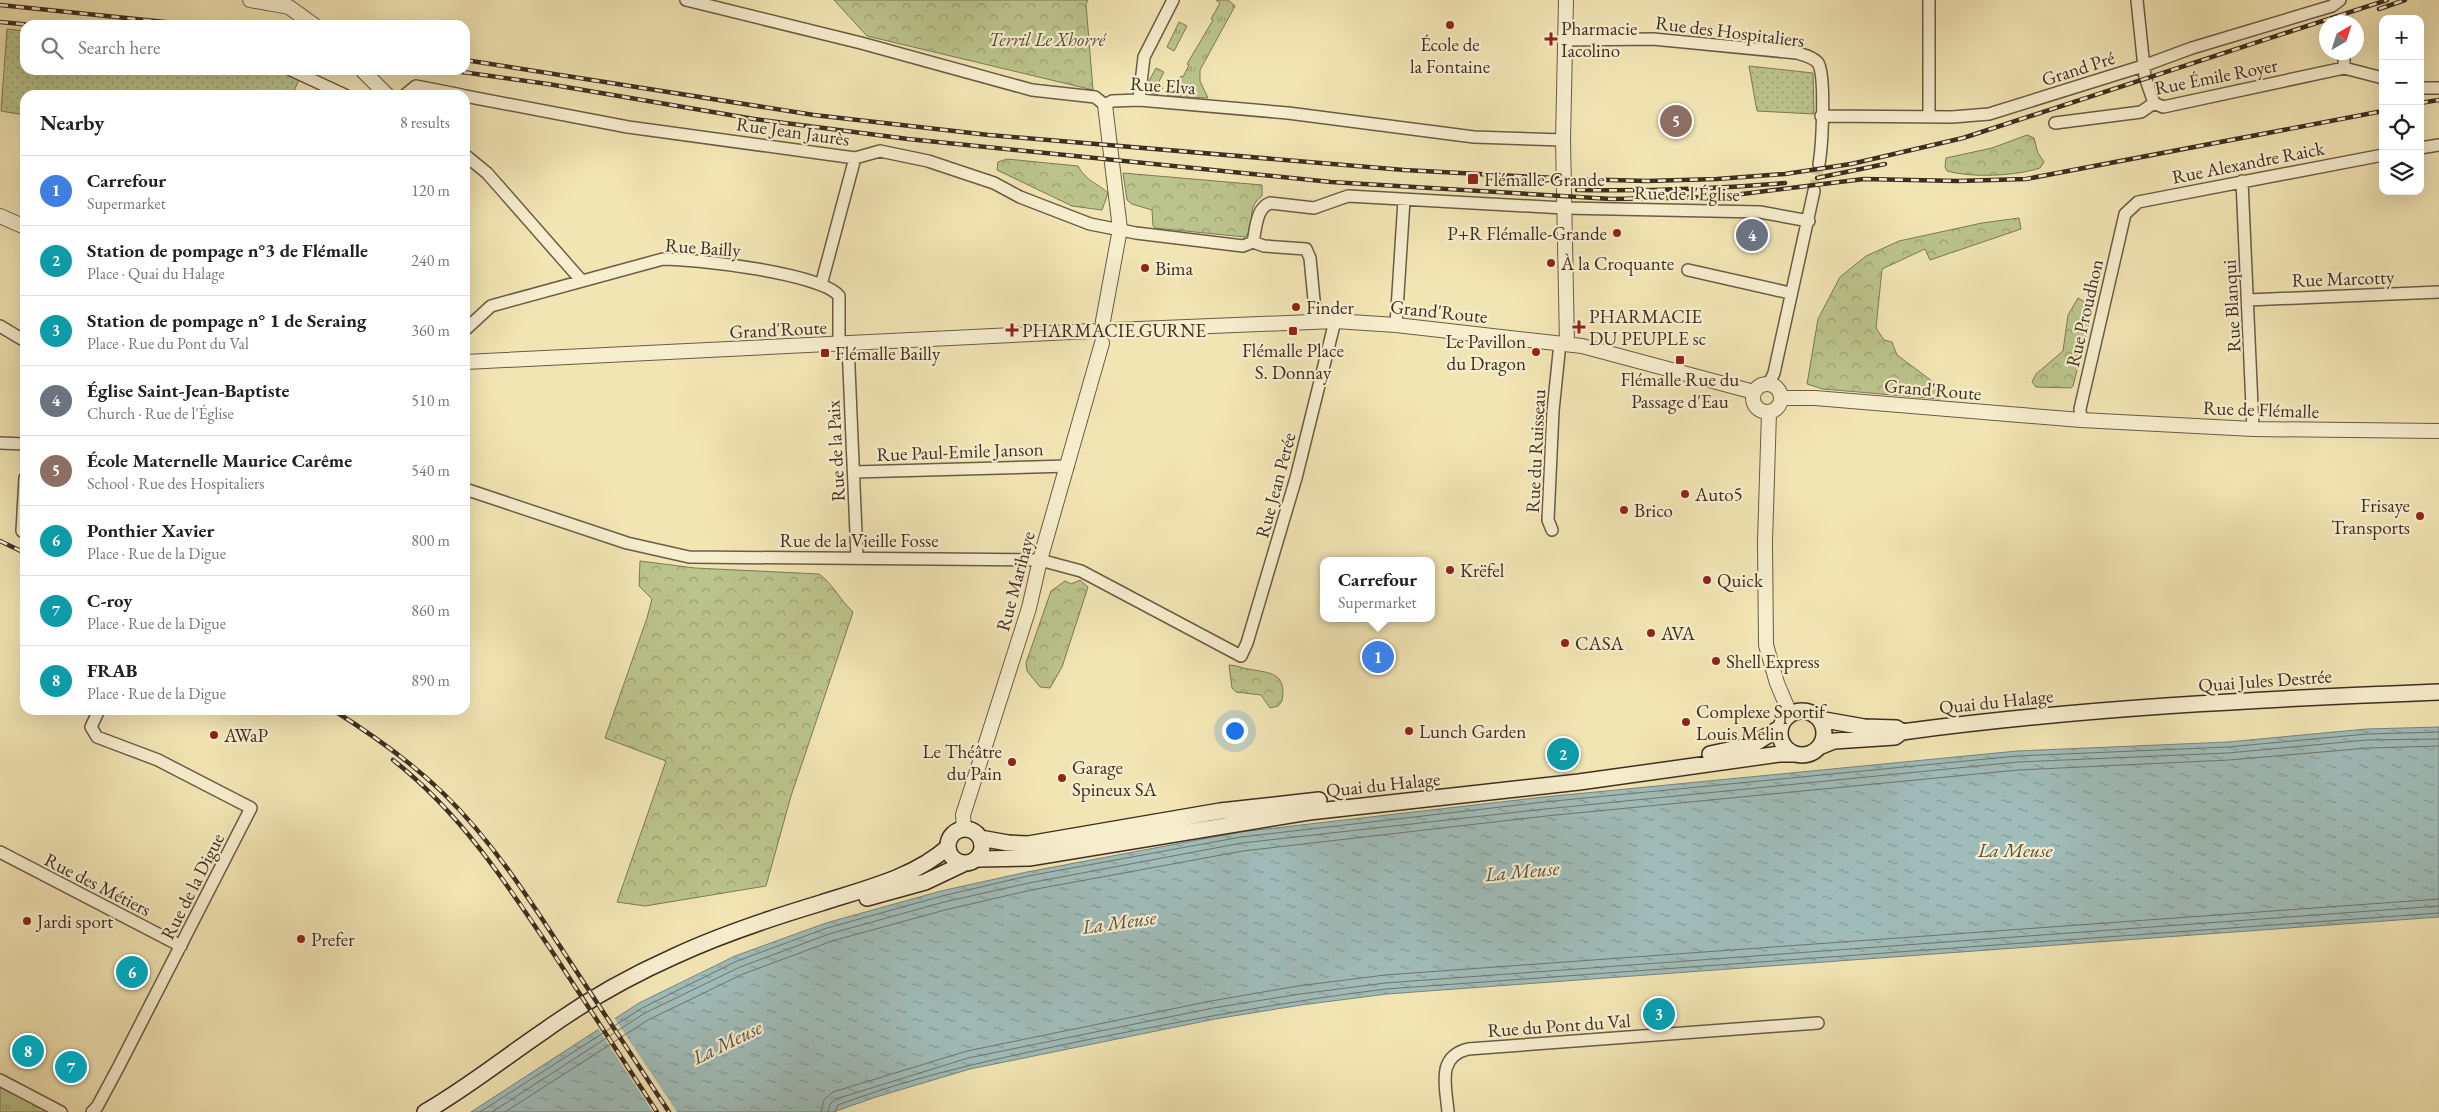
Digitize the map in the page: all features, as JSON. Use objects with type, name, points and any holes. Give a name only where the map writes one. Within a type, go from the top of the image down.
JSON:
[{"type":"main road","name":"Quai Jules Destrée","points":[[2094,713],[2269,699],[2439,692]]},
{"type":"main road","name":"Quai du Halage","points":[[980,838],[1028,844],[1220,811],[1584,772],[1727,752],[1763,740],[1780,728],[1790,714],[1803,711],[1815,715],[1819,719],[1852,726],[1896,728],[1902,732]]},
{"type":"main road","name":"Quai du Halage","points":[[978,859],[1029,858],[1309,812],[1579,782],[1780,754],[1807,755],[1819,747],[1834,741],[1895,737],[1902,732],[1973,722],[2094,713]]},
{"type":"main road","points":[[1819,719],[1824,733],[1819,747]]},
{"type":"main road","points":[[1780,728],[1783,746],[1793,754]]},
{"type":"main road","points":[[425,1112],[455,1095],[545,1030],[618,985],[666,960],[743,927],[892,880],[936,857],[948,847],[954,833],[964,829],[973,831],[980,838],[982,851],[978,859],[968,864],[962,864],[925,882],[744,937],[677,965],[551,1037],[461,1103],[445,1112]]},
{"type":"main road","points":[[948,847],[954,860],[962,864]]},
{"type":"street","points":[[250,0],[289,7],[307,20]]},
{"type":"street","name":"Rue Elva","points":[[686,0],[851,40],[1032,90],[1095,97],[1105,105],[1112,101],[1139,100],[1306,115],[1465,137],[1562,140]]},
{"type":"street","points":[[1139,100],[1144,57],[1173,0]]},
{"type":"street","points":[[1564,343],[1567,284],[1562,140],[1566,0]]},
{"type":"street","points":[[1929,0],[1929,117]]},
{"type":"street","points":[[2137,0],[2143,66],[2151,101],[2154,103]]},
{"type":"street","name":"Grand Pré","points":[[1821,116],[1968,117],[1998,112],[2143,66],[2192,48],[2262,29],[2339,2]]},
{"type":"street","name":"Rue des Hospitaliers","points":[[1566,40],[1653,39],[1797,53],[1807,56],[1818,63],[1822,77],[1819,164]]},
{"type":"street","points":[[2344,60],[2344,68]]},
{"type":"street","name":"Rue Émile Royer","points":[[2055,123],[2141,112],[2154,103],[2163,107],[2344,68],[2379,77]]},
{"type":"street","points":[[303,75],[334,90]]},
{"type":"street","points":[[367,75],[382,90]]},
{"type":"street","name":"Rue Jean Jaurès","points":[[411,90],[416,86],[437,90]]},
{"type":"street","points":[[2424,88],[2439,88]]},
{"type":"street","name":"Rue Jean Jaurès","points":[[470,96],[628,126],[855,158],[880,151],[928,161],[994,182],[1020,197],[1054,212],[1090,224],[1243,246],[1253,242],[1264,246],[1306,249],[1310,258],[1316,321]]},
{"type":"street","points":[[1103,320],[1120,229],[1105,105]]},
{"type":"street","points":[[2424,147],[2439,145]]},
{"type":"street","name":"Rue Alexandre Raick","points":[[2125,214],[2138,202],[2379,156]]},
{"type":"street","points":[[821,285],[855,158]]},
{"type":"street","points":[[470,159],[487,173],[581,280]]},
{"type":"street","name":"Rue Blanqui","points":[[2242,181],[2253,429]]},
{"type":"street","points":[[1770,384],[1774,374],[1790,293],[1809,221],[1814,192]]},
{"type":"street","points":[[1253,242],[1260,210],[1270,202],[1314,208],[1348,196],[1564,208]]},
{"type":"street","points":[[1396,325],[1404,200]]},
{"type":"street","name":"Rue de l'Église","points":[[1564,208],[1760,212],[1809,221]]},
{"type":"street","name":"Rue Proudhon","points":[[2081,420],[2080,409],[2125,214]]},
{"type":"street","points":[[0,216],[20,225]]},
{"type":"street","name":"Rue Bailly","points":[[470,325],[491,306],[663,259],[678,259],[762,270],[821,285],[835,291],[839,296],[843,345]]},
{"type":"street","points":[[1688,270],[1790,293]]},
{"type":"street","name":"Rue Marcotty","points":[[2248,300],[2439,292]]},
{"type":"street","points":[[1103,320],[1108,322],[1114,330],[1113,337],[1102,343],[1093,337],[1092,331],[1098,322],[1103,320]]},
{"type":"street","name":"Grand'Route","points":[[1114,330],[1316,321],[1396,325],[1564,343],[1680,371],[1754,392]]},
{"type":"street","name":"Rue Jean Perée","points":[[1241,656],[1249,638],[1284,520],[1335,321]]},
{"type":"street","points":[[0,326],[20,338]]},
{"type":"street","name":"Grand'Route","points":[[470,362],[843,345],[1092,331]]},
{"type":"street","name":"Rue Marihaye","points":[[964,829],[963,815],[1029,608],[1040,560],[1102,343]]},
{"type":"street","name":"Rue du Ruisseau","points":[[1552,530],[1548,520],[1553,411],[1564,343]]},
{"type":"street","name":"Rue de la Paix","points":[[843,345],[854,472],[857,557]]},
{"type":"street","points":[[1770,384],[1777,387],[1781,398],[1775,409],[1764,412],[1756,406],[1753,397],[1754,392],[1759,386],[1770,384]]},
{"type":"street","name":"Grand'Route","points":[[1781,398],[1815,398],[2081,420]]},
{"type":"street","points":[[1769,412],[1765,542],[1766,645],[1777,683],[1790,714]]},
{"type":"street","name":"Rue de Flémalle","points":[[2081,420],[2253,429],[2439,431]]},
{"type":"street","points":[[0,442],[20,444]]},
{"type":"street","name":"Rue Paul-Emile Janson","points":[[854,472],[1068,466]]},
{"type":"street","name":"Rue de la Vieille Fosse","points":[[470,491],[627,543],[689,557],[1040,560],[1081,571],[1241,656]]},
{"type":"street","name":"Rue de la Digue","points":[[92,1112],[97,1107],[251,808],[158,760],[97,737],[91,726],[96,715]]},
{"type":"street","name":"Rue des Métiers","points":[[0,852],[181,946]]},
{"type":"street","name":"Rue du Pont du Val","points":[[1448,1112],[1445,1068],[1457,1052],[1468,1049],[1818,1023]]},
{"type":"street","points":[[0,1080],[61,1112]]},
{"type":"green space","name":"Terril Le Xhorré","points":[[834,0],[1088,0],[1086,4],[1093,90],[867,36]]},
{"type":"green space","points":[[1216,0],[1228,0],[1235,6],[1200,70],[1200,81],[1208,98],[1167,96],[1170,92],[1173,93],[1181,76],[1183,77],[1189,65],[1187,64],[1213,20],[1211,19],[1220,3]]},
{"type":"green space","points":[[1179,22],[1187,26],[1174,51],[1167,47]]},
{"type":"green space","points":[[7,29],[20,30],[20,75],[294,75],[299,80],[294,90],[20,90],[20,114],[1,111]]},
{"type":"green space","points":[[1749,66],[1813,73],[1814,114],[1757,111]]},
{"type":"green space","points":[[1156,68],[1164,72],[1157,85],[1163,88],[1157,95],[1149,92],[1149,81]]},
{"type":"green space","points":[[2027,135],[2034,138],[2038,153],[2044,162],[2040,168],[2019,173],[1969,175],[1947,171],[1945,167],[1946,158],[1992,148]]},
{"type":"green space","points":[[1007,159],[1078,166],[1088,179],[1108,193],[1102,210],[1072,206],[997,170],[998,162]]},
{"type":"green space","points":[[1123,173],[1262,185],[1262,196],[1254,206],[1251,227],[1245,237],[1155,228],[1153,226],[1152,210],[1132,204],[1127,200]]},
{"type":"green space","points":[[2019,218],[2021,229],[1930,260],[1925,249],[1882,269],[1876,328],[1884,340],[1892,342],[1897,355],[1940,387],[1940,399],[1823,389],[1807,384],[1818,319],[1840,277],[1866,256],[1899,241],[1982,223]]},
{"type":"green space","points":[[2078,298],[2093,307],[2073,386],[2071,388],[2036,387],[2032,382],[2036,374],[2063,351],[2068,315]]},
{"type":"green space","points":[[640,561],[695,568],[819,574],[853,612],[791,796],[766,886],[645,906],[617,902],[666,761],[605,738],[652,599],[639,586]]},
{"type":"green space","points":[[1080,580],[1088,587],[1062,667],[1050,688],[1040,687],[1027,671],[1026,663],[1051,591],[1065,581],[1071,584]]},
{"type":"green space","points":[[1229,665],[1270,673],[1275,676],[1282,684],[1282,701],[1278,706],[1270,708],[1261,695],[1236,692],[1232,688]]},
{"type":"green space","points":[[0,1087],[49,1112],[0,1112]]},
{"type":"water","name":"La Meuse","points":[[2439,727],[2439,917],[1387,994],[1215,1019],[970,1069],[833,1112],[471,1112],[639,1003],[735,956],[826,923],[941,891],[1027,872],[1240,832],[1544,797],[2017,751],[2228,742],[2366,729]]},
{"type":"pier","points":[[613,1016],[677,1112],[653,1112],[597,1027]]},
{"type":"tunnel","points":[[1814,191],[1819,164]]},
{"type":"railway","points":[[470,61],[814,115],[989,135],[1404,170],[1574,179],[1647,181],[1717,179],[1785,174],[1851,164],[1963,138],[2387,0]]},
{"type":"railway","points":[[2379,9],[2405,0]]},
{"type":"railway","points":[[0,5],[146,20]]},
{"type":"railway","points":[[0,22],[20,24]]},
{"type":"railway","points":[[470,73],[548,84],[754,119],[908,139],[1331,182],[1612,199],[1718,197],[1864,179],[1958,181],[2026,179],[2379,112]]},
{"type":"railway","points":[[2424,102],[2439,100]]},
{"type":"railway","points":[[1817,178],[1885,164]]},
{"type":"railway","points":[[1577,190],[1681,189],[1785,183]]},
{"type":"railway","points":[[0,541],[20,551]]},
{"type":"railway","points":[[341,715],[405,760],[444,794],[479,832],[525,893],[669,1112]]},
{"type":"railway","points":[[393,760],[441,804],[483,853],[539,932],[657,1112]]},
{"type":"place","name":"École de la Fontaine","points":[[1450,25]]},
{"type":"place","name":"Pharmacie Iacolino","points":[[1551,39]]},
{"type":"place","name":"École Maternelle Maurice Carême","points":[[1676,121]]},
{"type":"place","name":"Flémalle-Grande","points":[[1473,179]]},
{"type":"place","name":"P+R Flémalle-Grande","points":[[1617,233]]},
{"type":"place","name":"Église Saint-Jean-Baptiste","points":[[1752,235]]},
{"type":"place","name":"À la Croquante","points":[[1551,263]]},
{"type":"place","name":"Bima","points":[[1145,268]]},
{"type":"place","name":"Finder","points":[[1296,307]]},
{"type":"place","name":"PHARMACIE DU PEUPLE sc","points":[[1579,327]]},
{"type":"place","name":"PHARMACIE GURNE","points":[[1012,330]]},
{"type":"place","name":"Flémalle Place S. Donnay","points":[[1293,331]]},
{"type":"place","name":"Le Pavillon du Dragon","points":[[1536,352]]},
{"type":"place","name":"Flémalle Bailly","points":[[825,353]]},
{"type":"place","name":"Flémalle Rue du Passage d'Eau","points":[[1680,360]]},
{"type":"place","name":"Auto5","points":[[1685,494]]},
{"type":"place","name":"Brico","points":[[1624,510]]},
{"type":"place","name":"Frisaye Transports","points":[[2420,516]]},
{"type":"place","name":"Krëfel","points":[[1450,570]]},
{"type":"place","name":"Quick","points":[[1707,580]]},
{"type":"place","name":"AVA","points":[[1651,633]]},
{"type":"place","name":"CASA","points":[[1565,643]]},
{"type":"place","name":"Carrefour","points":[[1378,657]]},
{"type":"place","name":"Shell Express","points":[[1716,661]]},
{"type":"place","name":"Complexe Sportif Louis Melin","points":[[1686,722]]},
{"type":"place","name":"Lunch Garden","points":[[1409,731]]},
{"type":"place","name":"AWaP","points":[[214,735]]},
{"type":"place","name":"Station de pompage n°3 de Flémalle","points":[[1563,754]]},
{"type":"place","name":"Le Théâtre du Pain","points":[[1012,762]]},
{"type":"place","name":"Garage Spineux SA","points":[[1062,778]]},
{"type":"place","name":"Jardi sport","points":[[27,921]]},
{"type":"place","name":"Prefer","points":[[301,939]]},
{"type":"place","name":"Ponthier Xavier","points":[[132,972]]},
{"type":"place","name":"Station de pompage n° 1 de Seraing","points":[[1659,1014]]},
{"type":"place","name":"FRAB","points":[[28,1051]]},
{"type":"place","name":"C-roy","points":[[71,1067]]}]
